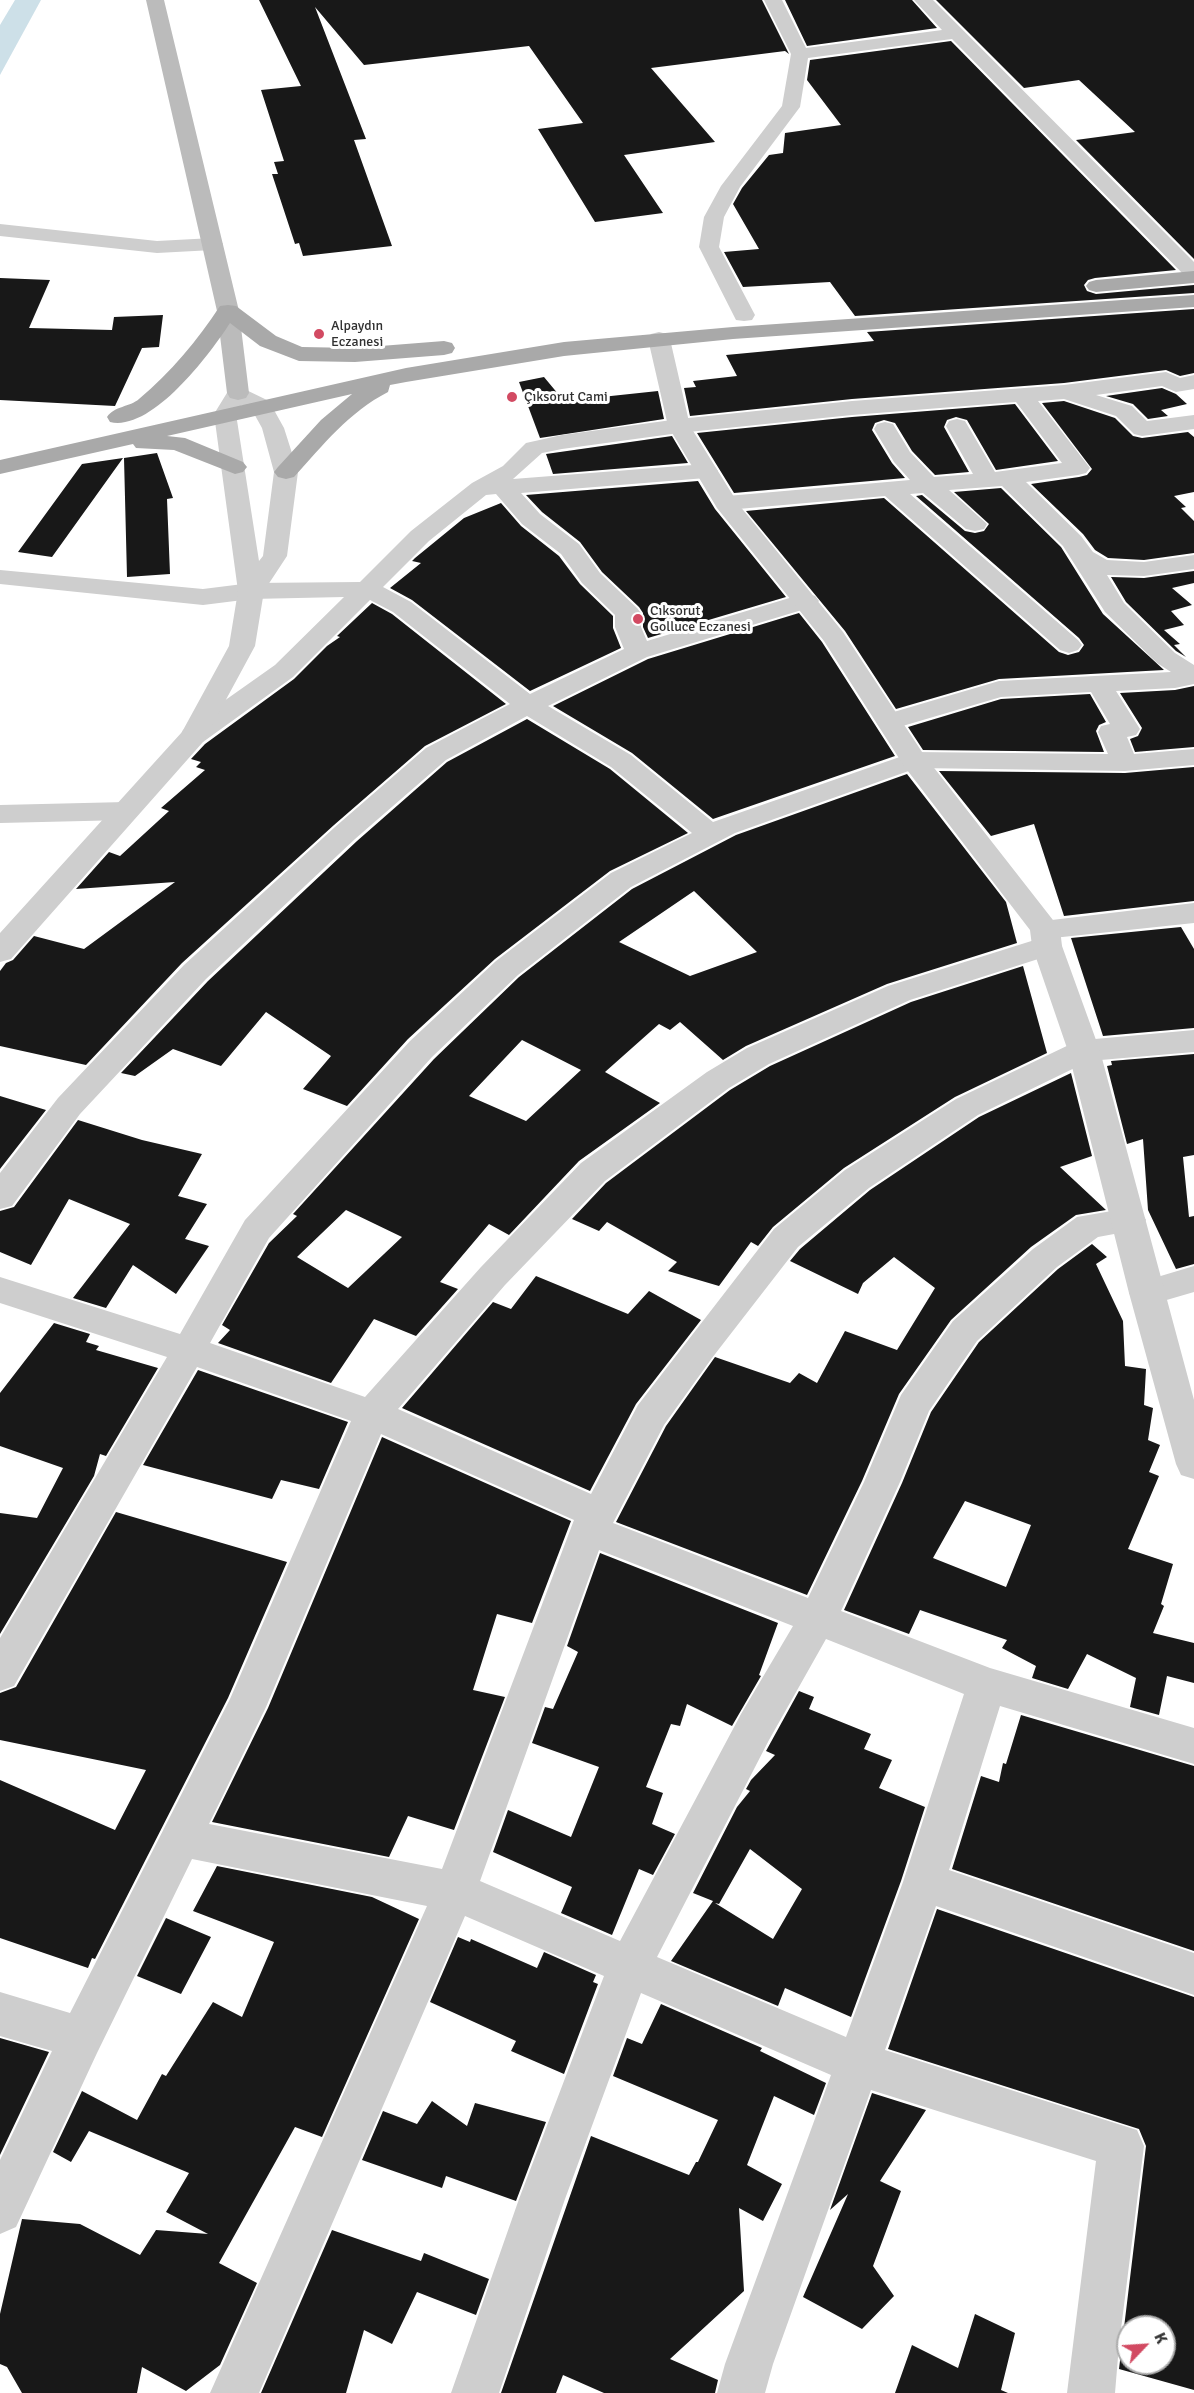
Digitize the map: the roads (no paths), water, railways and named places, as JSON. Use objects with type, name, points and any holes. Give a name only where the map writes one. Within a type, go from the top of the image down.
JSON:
[{"type":"main road","points":[[155,0],[228,311],[238,393]]},
{"type":"main road","points":[[1079,287],[1194,275]]},
{"type":"main road","points":[[228,311],[268,341],[299,354],[355,355],[456,347],[619,326],[1021,293]]},
{"type":"main road","points":[[97,428],[225,414],[406,375],[564,349],[659,339],[1194,301]]},
{"type":"main road","points":[[0,466],[97,428],[145,406],[200,352],[228,311]]},
{"type":"main road","points":[[0,447],[97,428],[238,393],[456,347]]},
{"type":"main road","points":[[286,472],[340,414],[369,392],[406,375]]},
{"type":"main road","points":[[97,428],[177,443],[235,467]]},
{"type":"street","points":[[744,315],[709,247],[714,217],[731,186],[791,108],[800,54],[772,0]]},
{"type":"street","points":[[923,0],[1194,275]]},
{"type":"street","points":[[800,54],[957,33]]},
{"type":"street","points":[[0,230],[157,247],[213,244]]},
{"type":"street","points":[[659,339],[679,426],[706,471],[727,503],[834,637],[914,760],[1046,937],[1084,1051],[1146,1293],[1194,1464]]},
{"type":"street","points":[[193,736],[284,671],[420,536],[492,488],[534,448],[679,426],[852,408],[1064,392],[1166,379],[1185,384],[1194,403]]},
{"type":"street","points":[[1064,392],[1124,411],[1142,429],[1194,422]]},
{"type":"street","points":[[0,952],[193,736],[242,646],[252,591],[235,467],[225,414],[238,393],[261,406],[273,428],[286,472],[275,556],[252,591]]},
{"type":"street","points":[[727,503],[928,486],[1078,468],[1023,395]]},
{"type":"street","points":[[957,426],[998,479],[1072,541],[1114,607],[1166,658],[1192,675]]},
{"type":"street","points":[[885,429],[893,446],[928,486],[975,524]]},
{"type":"street","points":[[492,488],[706,471]]},
{"type":"street","points":[[492,488],[570,549],[591,578],[628,613],[628,627],[638,652]]},
{"type":"street","points":[[891,489],[967,557],[1020,599],[1069,645]]},
{"type":"street","points":[[1083,557],[1102,567],[1144,569],[1194,562]]},
{"type":"street","points":[[0,564],[8,565],[39,581]]},
{"type":"street","points":[[0,577],[203,597],[252,591],[368,589],[402,607],[528,705],[621,761],[711,834]]},
{"type":"street","points":[[0,1197],[69,1106],[204,964],[345,833],[436,754],[528,705],[638,652],[806,601]]},
{"type":"street","points":[[889,722],[999,689],[1175,680],[1192,675]]},
{"type":"street","points":[[1099,684],[1127,729],[1111,732],[1125,763]]},
{"type":"street","points":[[0,1674],[257,1229],[421,1049],[507,968],[621,880],[725,827],[914,760],[1125,763],[1194,757]]},
{"type":"street","points":[[0,814],[126,812]]},
{"type":"street","points":[[0,2211],[81,2038],[183,1838],[246,1707],[372,1414],[493,1276],[593,1172],[718,1080],[779,1046],[899,993],[1046,937],[1194,913]]},
{"type":"street","points":[[234,2393],[455,1891],[594,1521],[651,1415],[786,1238],[857,1179],[967,1107],[1084,1051],[1194,1041]]},
{"type":"street","points":[[475,2393],[542,2199],[630,1965],[755,1727],[817,1620],[882,1482],[914,1405],[965,1331],[1045,1258],[1089,1226],[1129,1220]]},
{"type":"street","points":[[1146,1293],[1194,1279]]},
{"type":"street","points":[[0,1290],[189,1350],[372,1414],[594,1521],[817,1620],[987,1685],[1194,1746]]},
{"type":"street","points":[[741,2393],[748,2364],[924,1882],[987,1685]]},
{"type":"street","points":[[183,1838],[455,1891],[858,2064],[1121,2146],[1095,2345],[1091,2393]]},
{"type":"street","points":[[924,1882],[1194,1974]]},
{"type":"street","points":[[0,2014],[81,2038]]},
{"type":"place","name":"Alpaydın Eczanesi","points":[[319,334]]},
{"type":"place","name":"Çıksorut Cami","points":[[512,397]]},
{"type":"place","name":"Cıksorut Golluce Eczanesi","points":[[638,619]]}]
